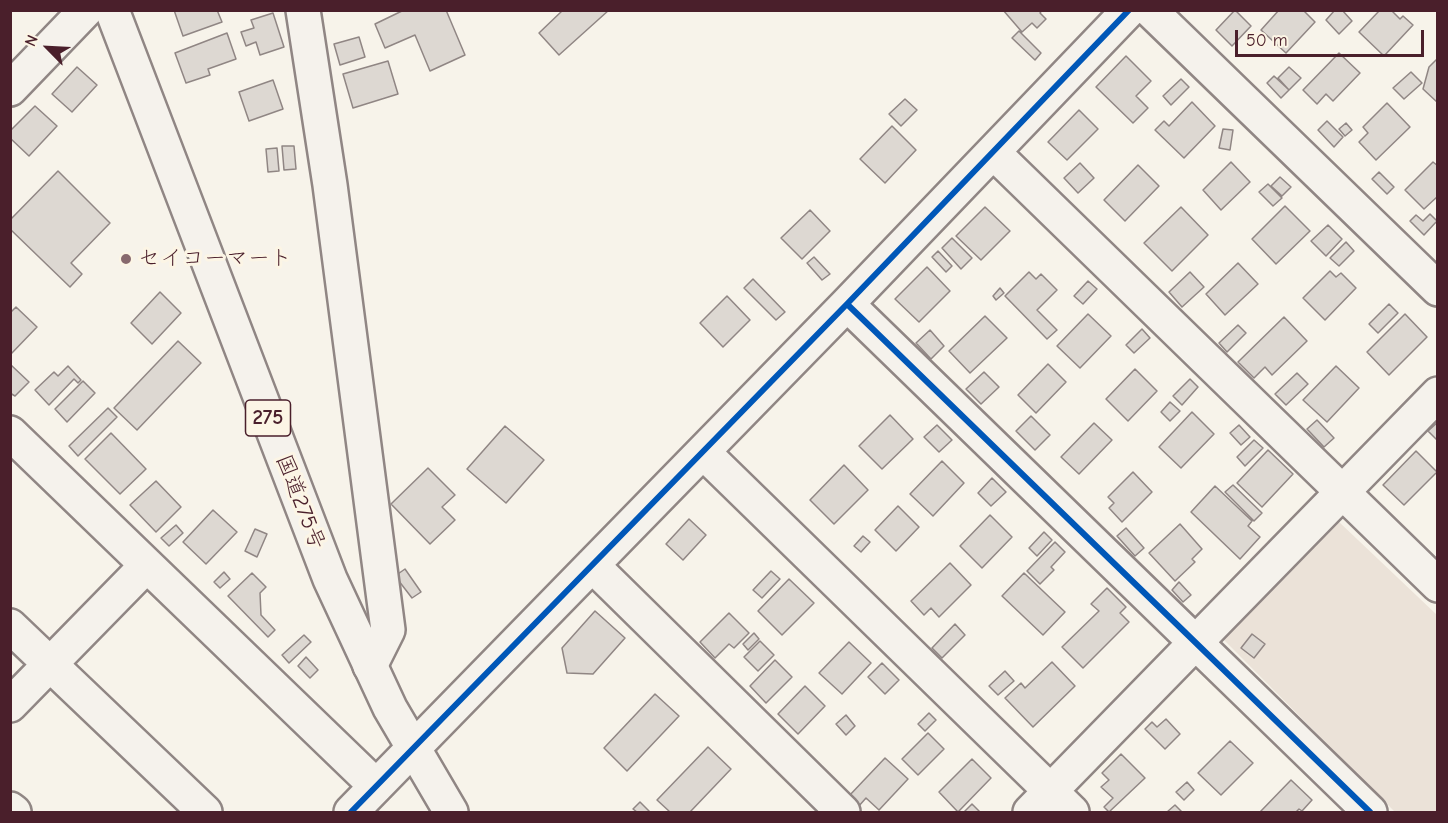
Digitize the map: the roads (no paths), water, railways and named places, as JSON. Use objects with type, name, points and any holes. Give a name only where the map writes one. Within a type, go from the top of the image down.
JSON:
[{"type":"main road","points":[[10,89],[86,10]]},
{"type":"main road","name":"国道275号","points":[[112,10],[330,579],[370,666],[412,748],[451,813]]},
{"type":"main road","points":[[303,10],[330,185],[388,630],[370,666]]},
{"type":"main road","points":[[351,813],[847,304],[1129,10]]},
{"type":"main road","points":[[1150,10],[1437,289]]},
{"type":"main road","points":[[993,152],[1437,585]]},
{"type":"main road","points":[[847,304],[1370,813]]},
{"type":"main road","points":[[703,452],[1051,806],[1196,644],[1437,394]]},
{"type":"main road","points":[[10,433],[376,786]]},
{"type":"main road","points":[[10,705],[147,565]]},
{"type":"main road","points":[[592,565],[843,813]]},
{"type":"main road","points":[[10,626],[205,813]]},
{"type":"main road","points":[[10,809],[14,813]]},
{"type":"place","name":"セイコーマート","points":[[126,259]]}]
